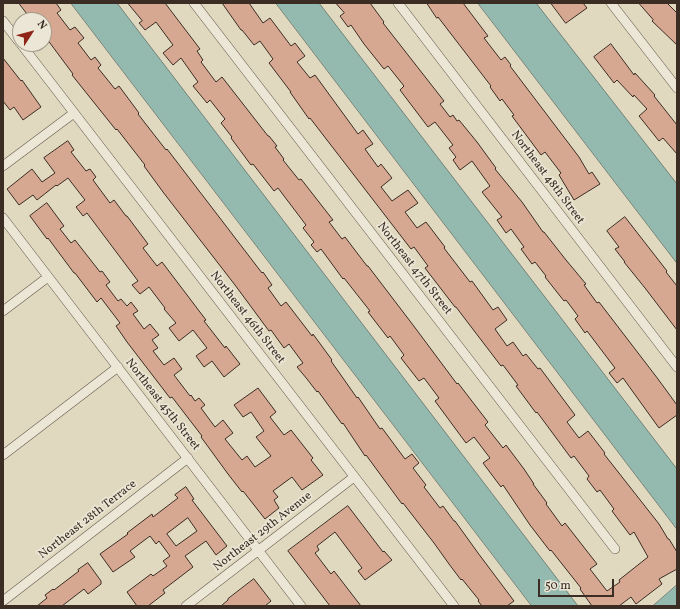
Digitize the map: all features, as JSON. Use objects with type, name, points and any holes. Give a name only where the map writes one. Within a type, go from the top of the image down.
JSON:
[{"type":"street","name":"Northeast 47th Street","points":[[194,3],[615,549]]},
{"type":"street","name":"Northeast 48th Street","points":[[398,3],[677,367]]},
{"type":"street","points":[[611,3],[677,88]]},
{"type":"street","name":"Northeast 46th Street","points":[[3,21],[12,33]]},
{"type":"street","name":"Northeast 46th Street","points":[[27,52],[454,606]]},
{"type":"street","points":[[3,166],[74,113]]},
{"type":"street","name":"Northeast 45th Street","points":[[3,218],[301,606]]},
{"type":"street","points":[[3,311],[48,277]]},
{"type":"street","points":[[3,456],[118,367]]},
{"type":"street","name":"Northeast 28th Terrace","points":[[3,601],[188,458]]},
{"type":"street","name":"Northeast 29th Avenue","points":[[186,606],[354,477]]},
{"type":"water","points":[[71,3],[117,3],[578,606],[532,606]]},
{"type":"water","points":[[276,3],[319,3],[677,469],[677,529]]},
{"type":"water","points":[[478,3],[536,3],[677,184],[677,263]]},
{"type":"water","points":[[677,585],[677,606],[653,606]]},
{"type":"building","points":[[19,3],[56,3],[61,10],[57,13],[70,30],[75,27],[84,38],[78,43],[91,60],[95,57],[101,65],[98,68],[115,89],[119,86],[139,113],[138,114],[166,150],[167,149],[262,273],[263,272],[272,285],[268,288],[281,306],[286,302],[312,336],[313,334],[357,398],[358,397],[380,429],[382,428],[405,459],[412,454],[419,463],[413,468],[426,485],[424,487],[440,508],[443,506],[455,521],[514,601],[507,606],[482,606],[478,601],[479,600],[462,579],[461,580],[403,503],[402,504],[366,455],[365,456],[343,423],[342,424],[318,391],[317,392],[297,367],[303,363],[289,344],[284,348],[271,330],[269,331],[163,192],[144,166],[145,165],[72,75],[73,74],[52,46],[52,12],[26,12]]},
{"type":"building","points":[[128,3],[165,3],[200,49],[197,51],[203,60],[201,62],[216,82],[222,77],[277,146],[275,147],[284,159],[283,160],[299,180],[301,179],[333,220],[329,222],[342,239],[345,237],[368,266],[457,384],[458,383],[488,422],[485,425],[503,448],[506,445],[562,526],[565,523],[597,564],[590,569],[607,591],[620,582],[619,580],[648,557],[634,532],[630,535],[612,511],[614,509],[600,490],[597,492],[587,479],[589,476],[574,456],[571,458],[516,386],[518,385],[503,365],[501,366],[425,268],[428,266],[414,247],[411,249],[310,118],[309,119],[269,63],[273,59],[260,41],[254,45],[241,30],[222,3],[249,3],[263,23],[270,18],[291,46],[295,43],[305,56],[297,62],[310,78],[315,75],[358,134],[363,130],[373,144],[365,149],[378,167],[381,164],[392,178],[381,187],[392,201],[408,190],[418,203],[405,212],[417,228],[426,222],[445,247],[444,248],[470,282],[472,281],[493,310],[498,307],[507,320],[495,329],[507,346],[513,342],[523,356],[526,354],[538,369],[540,368],[575,415],[567,422],[579,438],[588,431],[605,453],[604,454],[659,524],[677,552],[677,569],[659,579],[662,584],[636,604],[631,597],[619,606],[592,606],[580,589],[581,588],[530,525],[503,485],[501,487],[483,463],[490,458],[474,437],[466,443],[435,401],[439,398],[424,378],[419,381],[401,358],[404,355],[390,336],[388,338],[368,312],[370,311],[344,278],[343,279],[321,249],[317,252],[311,245],[314,242],[303,228],[306,225],[278,188],[274,191],[253,164],[251,165],[221,123],[225,119],[210,100],[207,103],[193,86],[198,82],[181,58],[173,65],[163,53],[173,45],[156,22],[145,30],[139,23],[142,21]]},
{"type":"building","points":[[336,3],[370,3],[384,22],[383,23],[444,101],[440,104],[450,117],[453,115],[457,121],[459,120],[477,142],[496,168],[495,169],[522,202],[543,232],[586,284],[584,285],[597,303],[599,302],[658,379],[677,405],[677,415],[659,428],[623,378],[617,383],[609,373],[615,368],[587,331],[585,333],[575,319],[578,316],[566,300],[564,301],[535,262],[532,264],[521,249],[524,247],[511,229],[506,233],[497,220],[502,217],[482,192],[490,186],[472,161],[460,170],[453,160],[456,157],[449,148],[453,145],[435,122],[428,127],[400,90],[404,86],[388,66],[384,69],[351,25],[348,27],[340,16],[344,13]]},
{"type":"building","points":[[427,3],[463,3],[488,36],[484,38],[501,60],[505,57],[511,65],[510,66],[579,157],[589,174],[592,172],[600,184],[574,200],[559,175],[561,173],[545,152],[541,155],[512,116],[514,115],[502,99],[500,101],[490,87],[491,86],[438,17],[437,18]]},
{"type":"building","points":[[551,3],[583,3],[587,8],[566,23]]},
{"type":"building","points":[[639,3],[667,3],[677,13],[677,45],[652,21],[653,20]]},
{"type":"building","points":[[611,44],[634,75],[635,73],[655,95],[654,96],[677,125],[677,154],[663,138],[659,141],[639,116],[647,109],[617,80],[614,83],[594,57]]},
{"type":"building","points":[[3,58],[21,81],[22,80],[41,107],[23,120],[14,107],[10,110],[3,101]]},
{"type":"building","points":[[68,141],[74,150],[71,152],[86,171],[90,169],[96,177],[93,180],[110,203],[114,200],[148,244],[143,248],[157,266],[162,262],[206,320],[204,321],[225,348],[226,346],[240,364],[224,377],[212,361],[204,367],[196,356],[207,348],[193,330],[179,341],[169,328],[176,323],[164,309],[165,308],[149,287],[140,294],[132,285],[138,281],[87,213],[83,216],[76,207],[85,200],[68,178],[57,186],[56,185],[37,200],[33,195],[19,205],[7,189],[32,169],[42,182],[55,173],[44,158]]},
{"type":"building","points":[[47,203],[64,226],[60,229],[71,243],[75,240],[100,272],[102,271],[110,282],[106,285],[118,301],[121,299],[127,306],[131,302],[138,311],[133,314],[144,329],[150,324],[159,335],[152,340],[158,348],[153,351],[164,365],[174,358],[182,369],[174,375],[195,401],[199,398],[205,405],[201,408],[215,427],[223,420],[233,433],[225,439],[242,460],[247,456],[255,467],[271,456],[256,437],[264,431],[251,412],[243,417],[234,405],[258,388],[276,412],[270,417],[284,435],[291,430],[313,458],[311,460],[323,475],[302,490],[292,477],[273,491],[278,497],[274,500],[279,508],[265,519],[228,474],[201,437],[202,436],[172,397],[170,398],[127,342],[116,326],[120,323],[101,298],[97,302],[30,216]]},
{"type":"building","points":[[625,217],[677,286],[677,330],[615,249],[619,247],[607,231]]},
{"type":"building","points":[[186,487],[194,499],[192,500],[227,546],[216,555],[206,541],[185,556],[193,567],[163,590],[165,593],[148,606],[137,606],[127,592],[151,574],[153,576],[167,566],[163,561],[170,556],[159,541],[156,544],[150,536],[130,551],[135,557],[113,572],[100,554],[128,534],[127,533],[152,514],[153,517],[178,498],[175,495]],"holes":[[[188,518],[197,531],[176,546],[167,534]]]},
{"type":"building","points":[[348,506],[383,552],[384,551],[392,560],[365,580],[358,571],[362,568],[335,532],[317,546],[319,550],[315,553],[331,574],[334,571],[361,606],[330,606],[288,551]]},
{"type":"building","points":[[88,563],[101,581],[101,584],[88,594],[84,589],[62,606],[37,606],[47,598],[45,595],[53,589],[54,590]]},
{"type":"building","points":[[254,579],[271,601],[265,606],[221,606],[228,599]]}]
